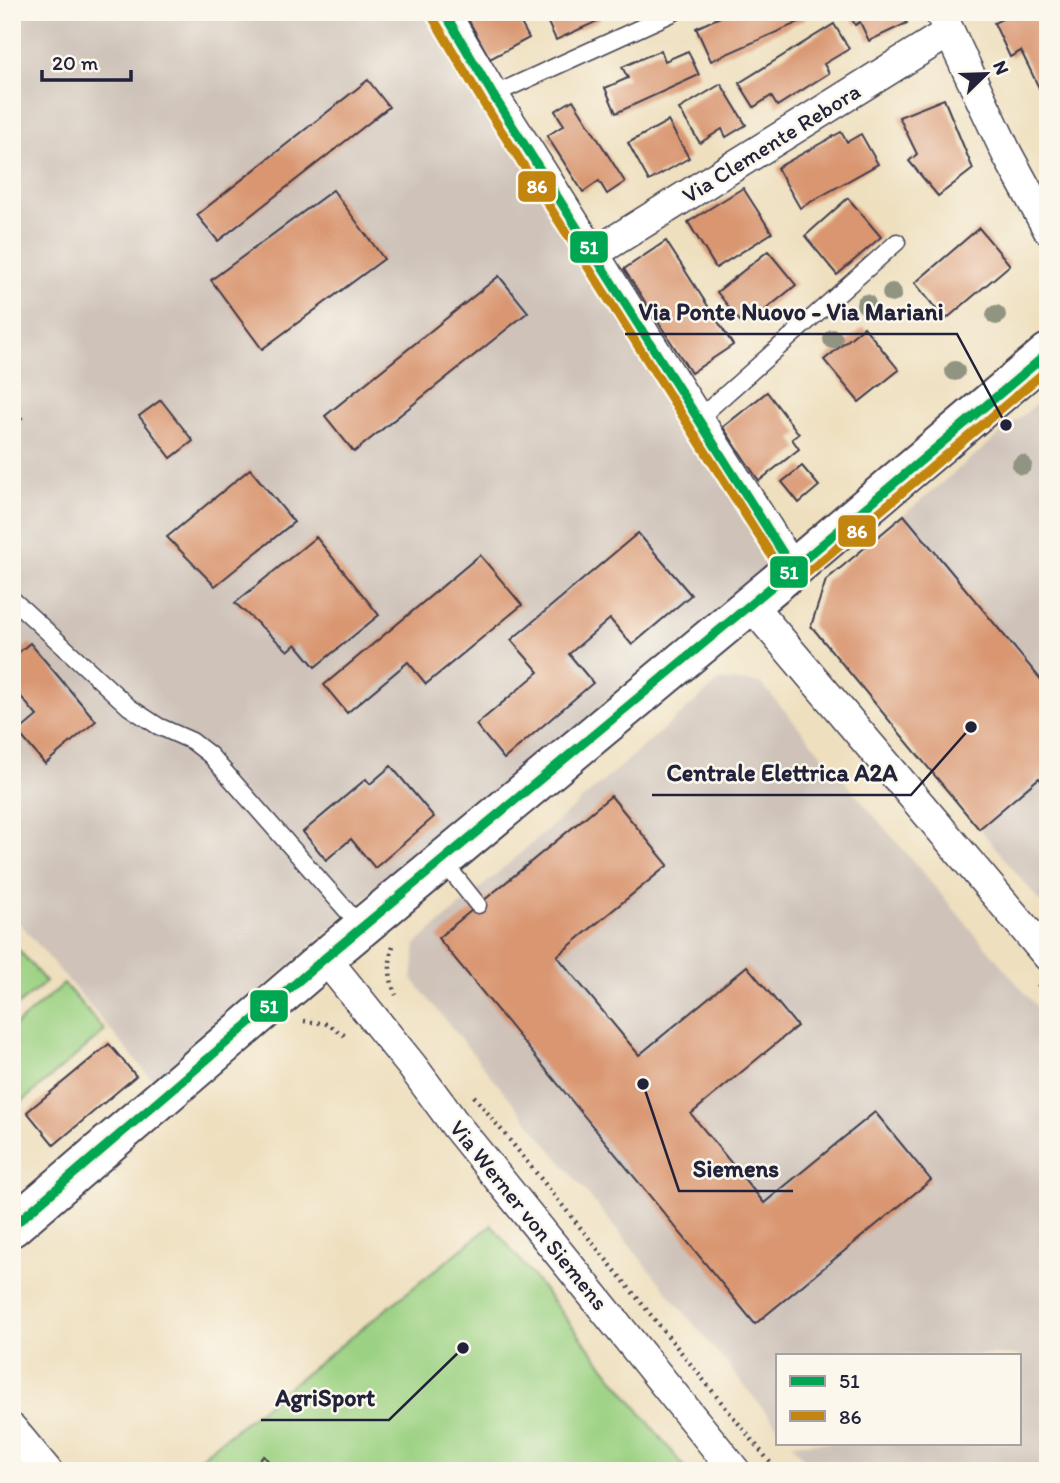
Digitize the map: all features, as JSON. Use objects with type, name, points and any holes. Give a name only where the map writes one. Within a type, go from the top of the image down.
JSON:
[{"type":"street","points":[[444,12],[493,96],[793,569]]},
{"type":"street","points":[[944,22],[1048,229]]},
{"type":"street","name":"Via Clemente Rebora","points":[[593,254],[944,22]]},
{"type":"street","points":[[12,1227],[325,958],[377,937],[443,860],[751,605],[1048,353]]},
{"type":"street","points":[[751,605],[1039,965]]},
{"type":"street","name":"Via Werner von Siemens","points":[[325,958],[457,1127],[735,1471]]},
{"type":"street","points":[[12,1429],[47,1471]]},
{"type":"lane","points":[[493,96],[675,12]]},
{"type":"lane","points":[[698,419],[897,242]]},
{"type":"lane","points":[[12,599],[129,707],[205,751],[377,937]]},
{"type":"lane","points":[[443,860],[478,905]]},
{"type":"path","points":[[377,937],[389,958],[394,992],[401,1004]]},
{"type":"path","points":[[1039,965],[1048,996]]},
{"type":"path","points":[[471,1091],[777,1471]]},
{"type":"shaded area","points":[[12,12],[431,12],[780,565],[352,909],[156,1084],[12,914]]},
{"type":"shaded area","points":[[1048,394],[1048,911],[811,626],[826,580]]},
{"type":"shaded area","points":[[720,680],[761,683],[1048,1020],[1048,1471],[814,1471],[792,1444],[1021,1444],[1021,1354],[776,1354],[776,1425],[412,979],[416,944]]},
{"type":"green space","points":[[12,942],[46,982],[12,1010]]},
{"type":"green space","points":[[64,984],[105,1031],[12,1110],[12,1028]]},
{"type":"green space","points":[[492,1225],[687,1471],[183,1471]]},
{"type":"building","points":[[464,12],[515,12],[529,38],[490,59]]},
{"type":"building","points":[[543,12],[597,12],[600,20],[556,40]]},
{"type":"building","points":[[731,12],[803,12],[806,19],[711,61],[696,28]]},
{"type":"building","points":[[849,12],[902,12],[907,23],[869,41],[860,22],[855,25]]},
{"type":"building","points":[[1016,12],[1048,12],[1048,84],[1039,88],[1021,51],[1010,57],[994,23]]},
{"type":"building","points":[[834,24],[849,49],[824,64],[829,73],[777,106],[771,96],[754,107],[739,83]]},
{"type":"building","points":[[661,50],[665,61],[688,51],[699,75],[616,113],[605,88],[628,78],[622,67]]},
{"type":"building","points":[[368,80],[389,107],[218,241],[197,215]]},
{"type":"building","points":[[721,84],[746,125],[726,137],[722,129],[700,143],[679,109]]},
{"type":"building","points":[[944,99],[973,169],[938,196],[909,161],[917,154],[899,117]]},
{"type":"building","points":[[573,100],[625,182],[607,194],[599,181],[583,192],[547,136],[564,125],[555,111]]},
{"type":"building","points":[[668,121],[689,158],[649,181],[628,143]]},
{"type":"building","points":[[841,132],[847,142],[861,134],[878,164],[800,208],[777,168]]},
{"type":"building","points":[[743,188],[772,233],[716,268],[688,222]]},
{"type":"building","points":[[333,190],[384,259],[262,349],[211,280]]},
{"type":"building","points":[[848,198],[881,237],[837,275],[805,236]]},
{"type":"building","points":[[979,228],[1010,265],[945,320],[915,283]]},
{"type":"building","points":[[666,241],[733,345],[691,373],[624,269]]},
{"type":"building","points":[[768,251],[796,285],[754,319],[749,313],[740,321],[717,292]]},
{"type":"building","points":[[499,276],[528,312],[354,452],[325,416]]},
{"type":"building","points":[[864,327],[899,370],[859,402],[824,360]]},
{"type":"building","points":[[767,392],[799,434],[792,439],[799,449],[759,481],[723,427]]},
{"type":"building","points":[[161,400],[193,441],[171,458],[139,416]]},
{"type":"building","points":[[12,410],[22,418],[12,427]]},
{"type":"building","points":[[802,466],[819,486],[799,503],[782,482]]},
{"type":"building","points":[[250,469],[294,522],[215,586],[167,537]]},
{"type":"building","points":[[904,515],[1048,688],[1048,789],[1039,778],[979,829],[811,626],[826,580]]},
{"type":"building","points":[[638,533],[691,595],[632,645],[610,619],[569,654],[593,683],[504,759],[476,725],[539,672],[511,640]]},
{"type":"building","points":[[316,537],[379,615],[315,667],[296,644],[288,651],[235,603]]},
{"type":"building","points":[[480,555],[522,605],[426,684],[408,662],[347,713],[324,685]]},
{"type":"building","points":[[30,643],[96,721],[45,764],[18,732],[37,716],[12,686],[12,658]]},
{"type":"building","points":[[391,766],[434,817],[375,868],[351,839],[326,860],[303,832],[366,779],[370,784]]},
{"type":"building","points":[[611,796],[668,865],[557,956],[639,1055],[747,966],[797,1026],[691,1114],[764,1203],[875,1112],[931,1180],[755,1324],[438,938]]},
{"type":"building","points":[[109,1044],[136,1076],[54,1145],[27,1112]]},
{"type":"building","points":[[264,1456],[277,1471],[246,1471]]},
{"type":"transit line","name":"51","points":[[444,12],[493,95],[793,569]]},
{"type":"transit line","name":"86","points":[[433,18],[483,102],[787,580],[801,578],[1048,369]]},
{"type":"transit line","name":"51","points":[[12,1227],[325,958],[1048,353]]},
{"type":"place","name":"Via Ponte Nuovo - Via Mariani","points":[[1006,425]]},
{"type":"place","name":"Centrale Elettrica A2A","points":[[971,727]]},
{"type":"place","name":"Siemens","points":[[643,1084]]},
{"type":"place","name":"AgriSport","points":[[463,1348]]}]
